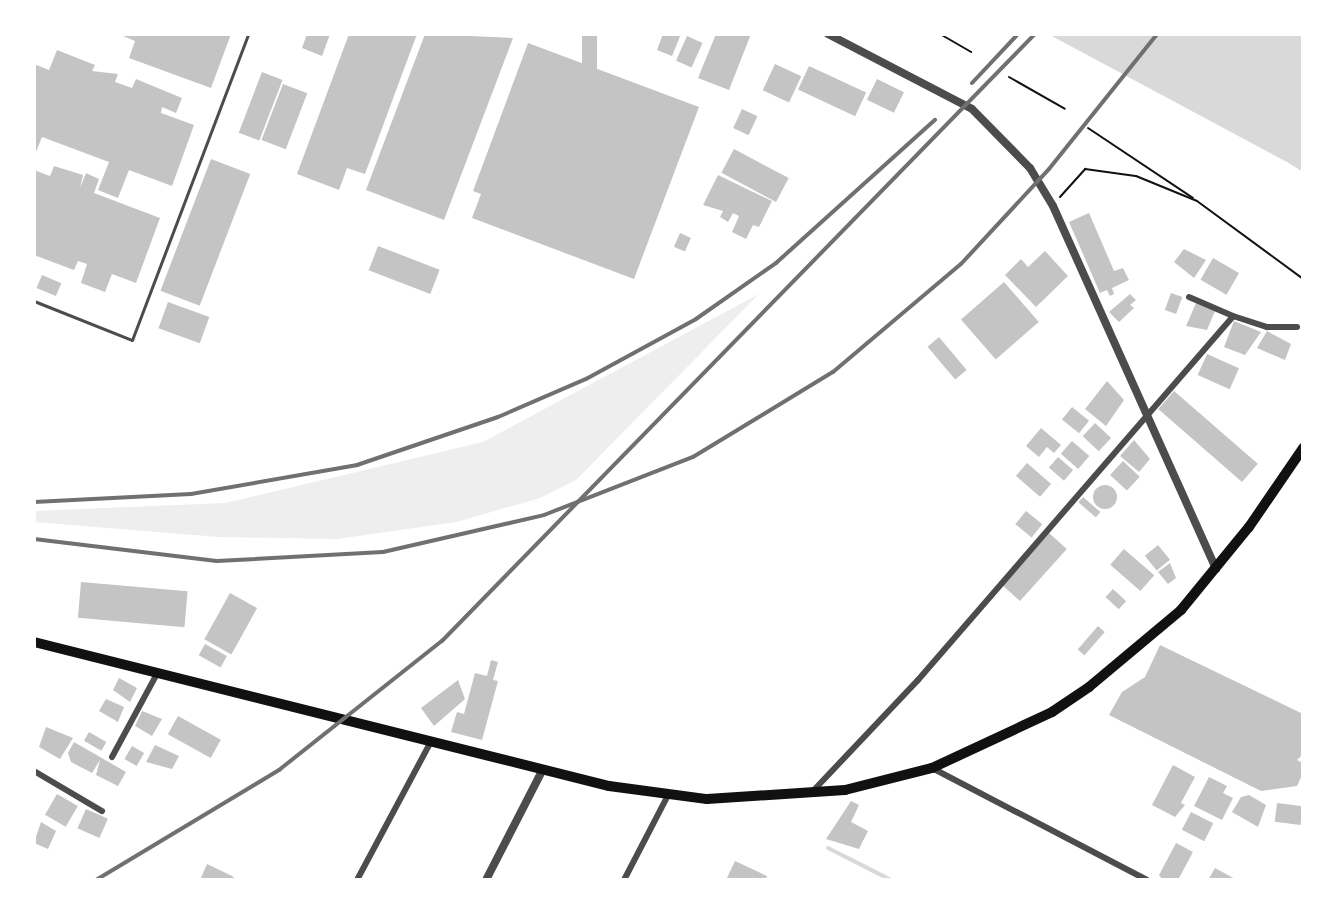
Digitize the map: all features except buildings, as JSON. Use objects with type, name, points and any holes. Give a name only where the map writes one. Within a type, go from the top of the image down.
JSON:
[{"type":"main road","points":[[34,642],[542,771],[668,795],[809,795],[932,768],[1052,712],[1089,687],[1159,631],[1216,569],[1303,448]]},
{"type":"street","points":[[828,34],[946,93],[984,119],[1017,152],[1053,206],[1145,417],[1216,569]]},
{"type":"street","points":[[1189,297],[1267,327],[1297,327]]},
{"type":"street","points":[[809,795],[918,680],[1233,316]]},
{"type":"street","points":[[112,757],[158,672]]},
{"type":"street","points":[[357,880],[430,743]]},
{"type":"street","points":[[932,768],[1147,880]]},
{"type":"street","points":[[34,771],[102,811]]},
{"type":"street","points":[[486,880],[542,771]]},
{"type":"street","points":[[627,879],[668,795]]},
{"type":"lane","points":[[34,301],[132,340],[248,34]]},
{"type":"path","points":[[940,34],[971,52]]},
{"type":"path","points":[[1009,77],[1065,109]]},
{"type":"path","points":[[1088,128],[1197,201],[1303,279]]},
{"type":"path","points":[[1053,206],[1085,169],[1136,176],[1197,201]]},
{"type":"shaded area","points":[[1048,34],[1303,34],[1303,172],[1287,162]]},
{"type":"shaded area","points":[[759,294],[576,480],[540,498],[456,522],[337,539],[219,537],[34,522],[34,511],[225,503],[483,442]]},
{"type":"waterway","points":[[828,848],[891,880]]},
{"type":"railway","points":[[972,83],[1018,34]]},
{"type":"railway","points":[[96,880],[279,770],[442,641],[1035,34]]},
{"type":"railway","points":[[34,539],[217,561],[383,552],[544,515],[693,457],[833,372],[961,264],[1049,169],[1157,34]]},
{"type":"railway","points":[[34,502],[191,494],[357,465],[498,417],[586,379],[696,319],[776,263],[935,120]]}]
